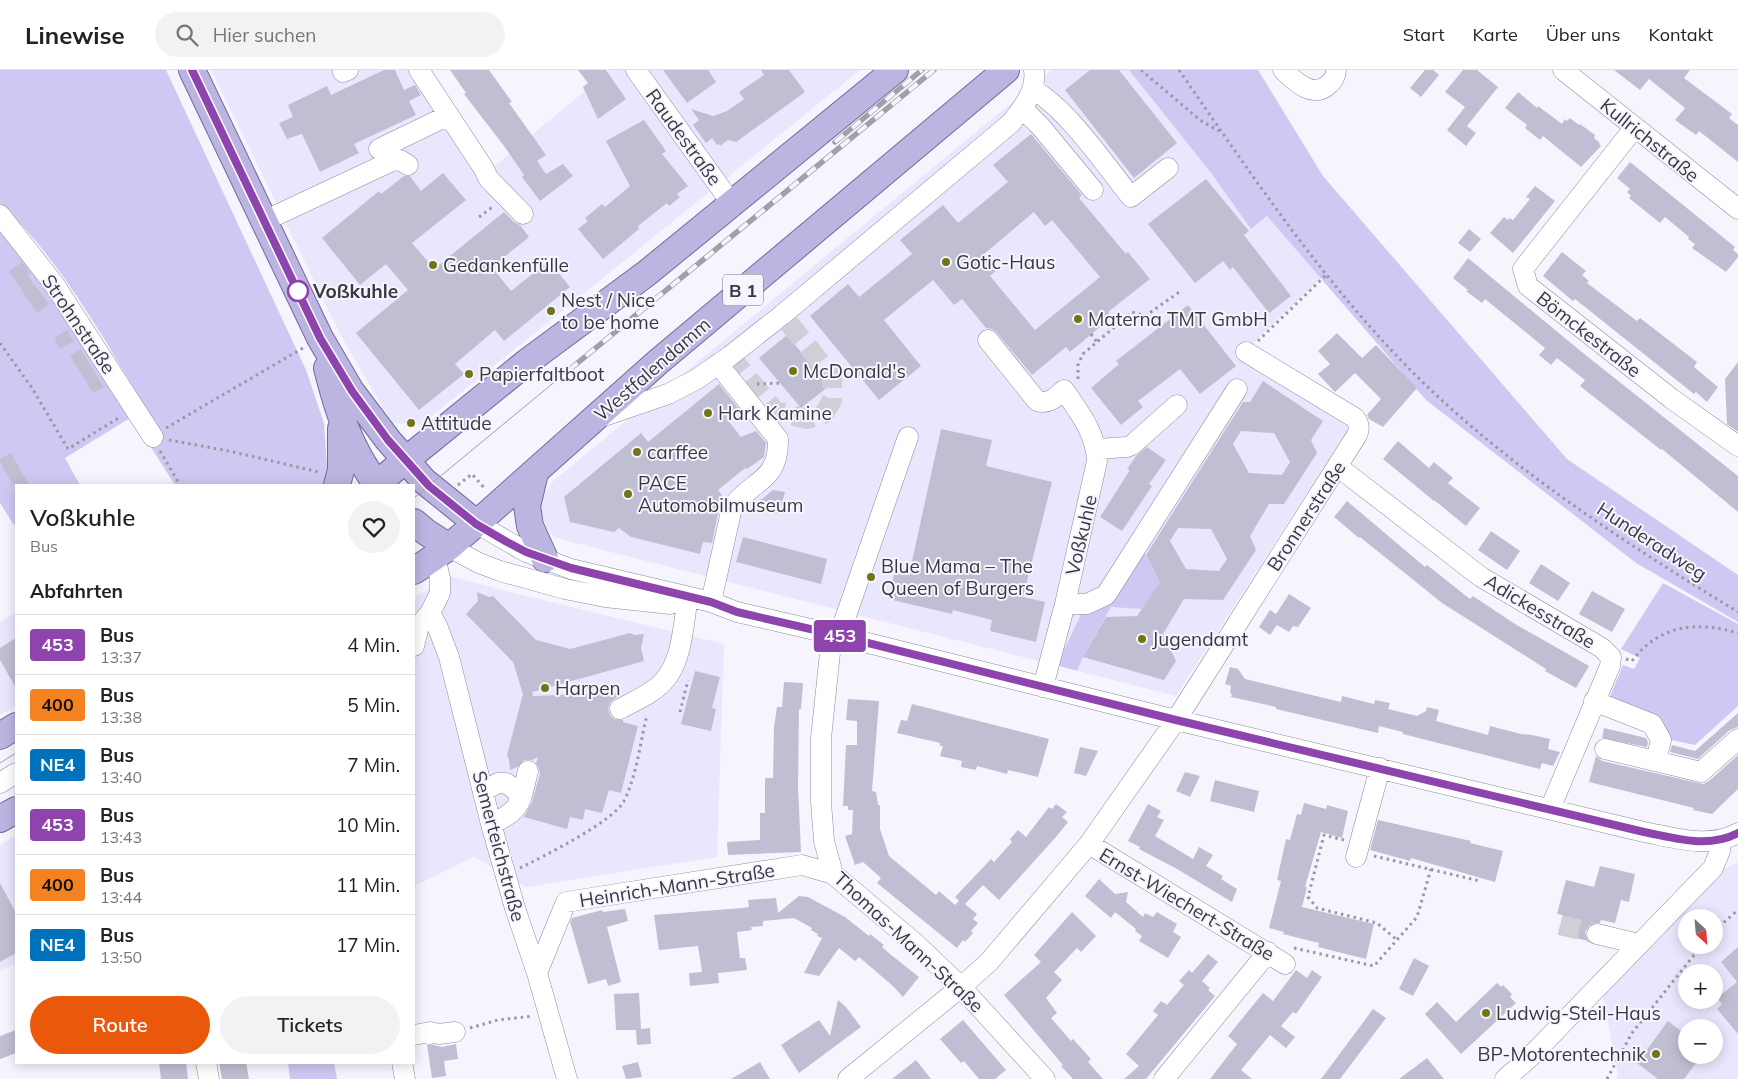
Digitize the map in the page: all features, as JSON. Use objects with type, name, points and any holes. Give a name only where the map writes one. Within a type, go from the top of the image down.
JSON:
[{"type":"main road","points":[[192,70],[320,338],[352,391],[388,440],[433,490],[476,524]]},
{"type":"main road","points":[[377,484],[527,362],[647,273],[895,70]]},
{"type":"main road","name":"Westfalendamm","points":[[433,558],[535,473],[665,356],[1006,70]]},
{"type":"main road","points":[[320,338],[341,418],[358,458],[375,484]]},
{"type":"main road","points":[[331,479],[341,470],[341,418]]},
{"type":"main road","points":[[535,473],[527,506],[530,526],[546,559]]},
{"type":"main road","points":[[415,523],[426,532],[433,558]]},
{"type":"main road","points":[[0,736],[15,727]]},
{"type":"main road","points":[[0,819],[15,811]]},
{"type":"street","points":[[419,70],[488,178],[523,214]]},
{"type":"street","name":"Raudestraße","points":[[636,70],[732,204]]},
{"type":"street","points":[[1283,70],[1303,87],[1313,90],[1324,88],[1330,84],[1336,70]]},
{"type":"street","name":"Kullrichstraße","points":[[1563,70],[1738,209]]},
{"type":"street","points":[[594,420],[668,394],[697,379],[782,315],[1011,123],[1023,109],[1033,80]]},
{"type":"street","points":[[1033,80],[1039,93],[1061,112],[1079,132],[1130,198],[1168,168]]},
{"type":"street","points":[[1023,109],[1041,127],[1094,190]]},
{"type":"street","points":[[264,221],[393,158],[453,121]]},
{"type":"street","name":"Bömckestraße","points":[[1635,127],[1522,268],[1528,286],[1672,399],[1738,446]]},
{"type":"street","name":"Strohnstraße","points":[[0,215],[54,284],[153,437]]},
{"type":"street","points":[[988,340],[1037,401],[1043,404],[1050,402],[1071,385]]},
{"type":"street","name":"Bronnerstraße","points":[[848,1079],[961,987],[988,962],[1089,844],[1176,720],[1359,430],[1355,418],[1246,352]]},
{"type":"street","points":[[711,602],[732,507],[737,500],[757,485],[773,468],[778,452],[778,439],[718,364]]},
{"type":"street","name":"Voßkuhle","points":[[1043,687],[1065,604],[1097,461],[1097,449],[1071,385]]},
{"type":"street","points":[[1065,604],[1087,604],[1106,595],[1238,389]]},
{"type":"street","points":[[1097,449],[1127,448],[1177,405]]},
{"type":"street","name":"Thomas-Mann-Straße","points":[[908,437],[836,635],[821,738],[820,802],[824,841],[832,874],[917,945],[961,987],[1045,1079]]},
{"type":"street","name":"Adickesstraße","points":[[1338,466],[1481,577],[1602,648],[1612,657],[1610,666],[1594,700],[1550,809]]},
{"type":"street","points":[[476,524],[507,542],[571,568],[720,612],[737,612]]},
{"type":"street","points":[[415,642],[419,626],[430,613],[440,593],[440,578],[433,558],[479,563],[500,571],[565,589],[605,597],[711,602],[737,612],[1644,832],[1700,842],[1729,836]]},
{"type":"street","points":[[620,709],[650,692],[663,682],[673,666],[679,649],[687,602]]},
{"type":"street","name":"Semerteichstraße","points":[[430,613],[449,657],[490,824],[537,973],[567,1079]]},
{"type":"street","points":[[1594,700],[1652,724],[1661,740],[1656,761]]},
{"type":"street","points":[[1605,749],[1701,772],[1738,739]]},
{"type":"street","points":[[1361,856],[1380,768]]},
{"type":"street","points":[[490,824],[505,818],[515,810],[519,803],[528,771]]},
{"type":"street","points":[[0,783],[15,774]]},
{"type":"street","points":[[483,791],[498,783],[506,782],[518,792],[519,803]]},
{"type":"street","points":[[1505,1079],[1529,1058],[1713,868],[1729,836]]},
{"type":"street","name":"Ernst-Wiechert-Straße","points":[[1089,844],[1268,952],[1287,955]]},
{"type":"street","name":"Heinrich-Mann-Straße","points":[[537,973],[566,902],[802,865],[832,874]]},
{"type":"street","points":[[1597,934],[1639,944]]},
{"type":"street","points":[[1164,1079],[1268,952]]},
{"type":"street","points":[[415,1035],[430,1032],[439,1034],[454,1032]]},
{"type":"street","points":[[206,1064],[209,1079]]},
{"type":"street","points":[[402,1064],[405,1079]]},
{"type":"path","points":[[1142,70],[1200,120],[1221,132]]},
{"type":"path","name":"Hunderadweg","points":[[1179,70],[1221,132],[1326,275],[1395,354],[1458,415],[1553,491],[1599,523],[1738,612]]},
{"type":"path","points":[[479,217],[490,209]]},
{"type":"path","points":[[1246,352],[1326,275]]},
{"type":"path","points":[[1071,385],[1083,354],[1132,312],[1145,316],[1178,293],[1182,294]]},
{"type":"path","points":[[1091,334],[1098,342]]},
{"type":"path","points":[[153,437],[320,338]]},
{"type":"path","points":[[0,343],[32,388],[68,449],[135,408]]},
{"type":"path","points":[[754,384],[781,384]]},
{"type":"path","points":[[153,437],[229,451],[331,479]]},
{"type":"path","points":[[153,437],[179,484]]},
{"type":"path","points":[[455,487],[472,474],[490,494]]},
{"type":"path","points":[[1612,657],[1632,661],[1654,639],[1673,629],[1683,627],[1718,627],[1738,633]]},
{"type":"path","points":[[505,875],[590,829],[623,804],[631,783],[650,692]]},
{"type":"path","points":[[1348,832],[1346,841],[1324,836],[1308,897],[1317,908],[1377,923],[1397,940]]},
{"type":"path","points":[[1361,856],[1431,869],[1480,881]]},
{"type":"path","points":[[1287,955],[1374,966],[1417,917],[1431,869]]},
{"type":"path","points":[[1723,923],[1738,910]]},
{"type":"path","points":[[1607,1079],[1632,1033],[1695,954]]},
{"type":"path","points":[[454,1032],[498,1020],[548,1014]]},
{"type":"shaded area","points":[[0,70],[166,70],[306,370],[324,423],[327,468],[324,484],[174,484],[140,430],[154,421],[102,335],[45,252],[0,203]]},
{"type":"shaded area","points":[[211,70],[409,70],[481,177],[610,70],[860,70],[421,425],[392,423],[340,334]]},
{"type":"shaded area","points":[[1051,70],[1129,70],[1211,173],[1251,228],[1267,216],[1322,277],[1239,357],[1349,428],[1176,696],[556,538],[545,526],[540,502],[552,482]]},
{"type":"shaded area","points":[[1129,70],[1258,70],[1323,176],[1567,459],[1738,575],[1738,622],[1636,563],[1426,400],[1267,216],[1251,229],[1211,173]]},
{"type":"shaded area","points":[[0,228],[43,284],[130,418],[65,458],[79,484],[15,484],[14,525],[0,503]]},
{"type":"shaded area","points":[[1142,548],[1160,582],[1142,609],[1111,607],[1077,671],[1057,665],[1084,608]]},
{"type":"shaded area","points":[[450,576],[724,644],[717,857],[526,887],[474,857],[415,886],[415,597]]},
{"type":"shaded area","points":[[1663,583],[1738,624],[1738,706],[1695,745],[1666,739],[1609,699],[1623,665],[1634,669],[1640,658],[1621,649]]},
{"type":"shaded area","points":[[15,613],[15,707],[0,715],[0,622]]},
{"type":"shaded area","points":[[15,836],[15,964],[0,971],[0,845]]},
{"type":"shaded area","points":[[1738,862],[1738,1079],[1616,1079],[1618,1075],[1602,992],[1678,913],[1678,954],[1723,954],[1723,909],[1682,909],[1718,872]]},
{"type":"shaded area","points":[[288,1064],[334,1064],[337,1079],[290,1079]]},
{"type":"building","points":[[384,70],[395,70],[404,90],[415,85],[421,95],[409,101],[416,115],[354,144],[359,153],[320,172],[302,134],[287,139],[279,123],[293,117],[288,105],[327,86],[331,95]]},
{"type":"building","points":[[450,70],[489,70],[512,102],[509,103],[546,155],[537,161],[546,174],[563,164],[573,176],[540,201],[522,177],[524,175],[504,146],[464,94],[466,93]]},
{"type":"building","points":[[578,70],[606,70],[626,99],[598,119],[583,87],[588,83]]},
{"type":"building","points":[[663,70],[708,70],[716,82],[687,103]]},
{"type":"building","points":[[761,70],[789,70],[805,92],[736,142],[728,140],[720,146],[712,138],[706,143],[693,125],[699,120],[691,109],[713,116],[727,111],[744,99],[739,92],[764,75]]},
{"type":"building","points":[[1090,70],[1119,70],[1177,143],[1134,178],[1065,90]]},
{"type":"building","points":[[1425,70],[1433,70],[1439,75],[1421,97],[1410,88]]},
{"type":"building","points":[[1463,70],[1477,70],[1498,87],[1467,126],[1476,133],[1466,146],[1447,130],[1465,107],[1445,92]]},
{"type":"building","points":[[1614,70],[1690,70],[1684,78],[1732,114],[1729,118],[1738,125],[1738,162],[1699,131],[1696,135],[1675,120],[1685,108],[1649,79],[1640,90]]},
{"type":"building","points":[[1518,92],[1537,108],[1538,106],[1562,124],[1565,119],[1567,121],[1570,118],[1580,124],[1595,135],[1594,138],[1601,146],[1581,167],[1543,136],[1540,140],[1525,128],[1527,125],[1505,108]]},
{"type":"building","points":[[644,120],[666,151],[662,154],[688,186],[677,194],[680,197],[669,206],[667,203],[638,226],[639,229],[603,259],[578,229],[588,221],[585,218],[602,204],[605,207],[630,186],[606,141]]},
{"type":"building","name":"Gotic-Haus","points":[[1031,134],[1082,195],[1079,198],[1126,254],[1128,252],[1150,279],[1108,312],[1112,317],[1070,352],[1066,347],[1032,375],[997,333],[992,329],[986,328],[962,299],[954,305],[933,280],[884,320],[921,366],[879,400],[810,316],[848,284],[859,297],[912,254],[900,240],[943,205],[958,223],[1008,182],[993,165]],"holes":[[[1034,212],[1045,226],[1052,220],[1100,277],[1035,330],[990,276],[997,270],[984,254]]]},
{"type":"building","points":[[1630,162],[1735,247],[1733,250],[1738,254],[1738,257],[1726,272],[1692,248],[1695,244],[1688,239],[1689,237],[1665,217],[1660,223],[1629,198],[1631,196],[1627,192],[1630,189],[1617,178]]},
{"type":"building","points":[[443,173],[466,200],[412,243],[434,269],[504,212],[520,225],[529,237],[492,267],[511,291],[549,261],[570,287],[504,341],[495,330],[455,364],[464,374],[419,410],[356,333],[408,290],[386,264],[360,285],[322,238],[379,191],[381,194],[404,176],[410,176],[421,191]]},
{"type":"building","points":[[1206,179],[1249,231],[1244,235],[1291,296],[1269,313],[1233,267],[1230,270],[1223,261],[1195,283],[1148,224]]},
{"type":"building","points":[[1535,186],[1555,201],[1513,253],[1490,233],[1504,217],[1508,220],[1510,218],[1513,220],[1530,199],[1526,197]]},
{"type":"building","points":[[1469,229],[1481,239],[1470,252],[1458,243]]},
{"type":"building","points":[[1562,252],[1586,271],[1582,275],[1589,281],[1587,283],[1637,321],[1640,318],[1697,362],[1694,367],[1718,387],[1707,402],[1696,392],[1694,394],[1575,299],[1573,301],[1543,276]]},
{"type":"building","points":[[1468,258],[1583,353],[1738,476],[1738,512],[1662,449],[1580,386],[1585,380],[1557,358],[1551,365],[1539,355],[1545,348],[1485,299],[1482,303],[1466,291],[1468,290],[1453,278]]},
{"type":"building","points":[[22,262],[30,273],[27,275],[49,304],[37,313],[9,271]]},
{"type":"building","points":[[1188,305],[1236,366],[1200,394],[1180,369],[1138,401],[1143,407],[1121,425],[1091,388],[1119,364],[1116,361]]},
{"type":"building","points":[[67,330],[74,341],[60,349],[54,338]]},
{"type":"building","points":[[1337,333],[1362,358],[1376,345],[1417,388],[1383,427],[1369,419],[1367,415],[1381,399],[1355,373],[1335,392],[1318,374],[1330,364],[1318,351]]},
{"type":"building","name":"McDonald's","points":[[787,335],[829,386],[801,408],[759,358]]},
{"type":"building","points":[[81,349],[104,387],[93,393],[70,356]]},
{"type":"building","points":[[1738,362],[1737,431],[1727,424],[1725,379]]},
{"type":"building","points":[[1263,381],[1323,421],[1311,440],[1317,453],[1284,504],[1269,504],[1250,536],[1256,550],[1223,600],[1184,599],[1163,634],[1176,661],[1164,680],[1083,657],[1106,617],[1137,616],[1160,582],[1146,555],[1243,402],[1250,402]],"holes":[[[1241,431],[1274,433],[1290,462],[1282,475],[1249,473],[1233,444]],[[1178,528],[1211,529],[1227,559],[1219,571],[1186,569],[1170,541]]]},
{"type":"building","points":[[719,384],[739,409],[726,418],[741,437],[756,431],[766,443],[764,457],[747,469],[745,468],[718,490],[724,498],[720,504],[712,543],[703,542],[700,554],[631,537],[619,528],[614,532],[570,522],[564,497],[641,433],[648,442]]},
{"type":"building","points":[[941,429],[992,440],[986,466],[1052,482],[1023,597],[1045,602],[1036,642],[990,631],[992,620],[953,610],[952,614],[888,599],[895,571],[909,575]]},
{"type":"building","points":[[1398,441],[1429,468],[1434,462],[1453,478],[1448,483],[1480,508],[1466,526],[1383,459]]},
{"type":"building","points":[[1147,447],[1166,460],[1149,484],[1152,486],[1122,531],[1100,517],[1130,470],[1127,469],[1136,456]]},
{"type":"building","points":[[11,453],[28,484],[13,485],[0,459]]},
{"type":"building","points":[[773,490],[785,492],[779,514],[752,507]]},
{"type":"building","points":[[1347,501],[1425,567],[1427,565],[1470,599],[1473,596],[1515,624],[1589,666],[1576,688],[1545,671],[1546,669],[1442,603],[1359,538],[1334,517]]},
{"type":"building","points":[[1491,531],[1520,551],[1507,570],[1478,550]]},
{"type":"building","points":[[743,537],[827,559],[821,584],[736,562]]},
{"type":"building","points":[[1541,564],[1570,583],[1558,601],[1529,583]]},
{"type":"building","points":[[1592,591],[1625,609],[1612,632],[1579,614]]},
{"type":"building","points":[[477,592],[489,597],[493,596],[536,640],[570,649],[630,633],[635,635],[644,634],[641,648],[644,661],[532,692],[533,696],[618,693],[617,697],[610,703],[608,709],[610,715],[614,719],[623,720],[623,722],[638,726],[621,793],[609,790],[602,813],[585,809],[583,820],[570,817],[567,829],[524,817],[532,802],[540,774],[536,763],[538,757],[532,760],[524,760],[517,767],[510,770],[507,755],[523,694],[513,662],[466,614],[478,601]]},
{"type":"building","points":[[1289,594],[1311,608],[1298,627],[1293,626],[1289,632],[1277,625],[1270,635],[1259,627],[1270,610],[1276,614]]},
{"type":"building","points":[[15,639],[15,686],[0,660],[0,648]]},
{"type":"building","points":[[1230,667],[1238,669],[1245,679],[1341,702],[1342,696],[1374,704],[1375,700],[1390,703],[1388,709],[1417,716],[1426,711],[1427,707],[1439,710],[1436,721],[1488,735],[1490,726],[1550,739],[1548,749],[1560,752],[1553,766],[1542,763],[1540,769],[1403,734],[1403,732],[1379,726],[1378,733],[1276,709],[1276,707],[1231,697],[1231,686],[1225,684]]},
{"type":"building","points":[[695,671],[720,677],[712,708],[716,709],[711,731],[681,724]]},
{"type":"building","points":[[784,682],[803,683],[801,709],[799,709],[798,787],[801,852],[728,855],[727,842],[760,840],[760,813],[765,813],[765,778],[773,778],[774,727],[777,707],[782,707]]},
{"type":"building","points":[[848,699],[879,701],[872,791],[876,792],[878,805],[880,805],[880,829],[889,856],[936,895],[939,891],[955,905],[959,901],[955,897],[991,859],[994,862],[1012,842],[1010,839],[1018,830],[1026,837],[1049,807],[1052,809],[1056,804],[1067,812],[1062,817],[1068,822],[999,900],[983,885],[965,904],[977,914],[973,919],[978,923],[971,931],[973,933],[965,942],[963,940],[957,948],[877,883],[881,878],[863,862],[855,865],[845,836],[852,834],[853,810],[848,810],[848,806],[843,806],[846,745],[857,745],[857,721],[846,720]]},
{"type":"building","points":[[912,704],[1049,739],[1038,777],[1008,770],[1007,774],[977,766],[976,770],[961,767],[962,761],[940,756],[943,746],[940,746],[940,743],[897,733],[901,720],[907,721]]},
{"type":"building","points":[[1738,713],[1738,727],[1730,730],[1698,759],[1670,752],[1672,745],[1695,751]]},
{"type":"building","points":[[1604,728],[1646,738],[1648,742],[1647,747],[1602,738]]},
{"type":"building","points":[[1080,747],[1098,751],[1086,776],[1074,773]]},
{"type":"building","points":[[1738,755],[1738,789],[1712,814],[1589,782],[1596,756],[1602,761],[1703,784],[1709,781]]},
{"type":"building","points":[[1185,772],[1200,776],[1190,797],[1176,791]]},
{"type":"building","points":[[1215,780],[1259,791],[1254,812],[1210,801]]},
{"type":"building","points":[[1304,803],[1326,809],[1327,805],[1348,811],[1342,838],[1321,832],[1305,887],[1307,887],[1302,907],[1374,924],[1366,959],[1318,947],[1319,943],[1283,934],[1284,932],[1269,928],[1281,881],[1277,880],[1286,839],[1290,840],[1297,814],[1301,815]]},
{"type":"building","points":[[1148,804],[1161,811],[1157,817],[1164,820],[1155,836],[1193,859],[1199,847],[1213,855],[1206,866],[1223,876],[1221,879],[1237,889],[1232,902],[1128,841]]},
{"type":"building","points":[[1378,820],[1471,841],[1470,843],[1503,851],[1495,882],[1411,858],[1410,861],[1370,850]]},
{"type":"building","points":[[1600,866],[1635,874],[1629,902],[1621,900],[1615,923],[1601,920],[1600,923],[1594,923],[1589,926],[1585,932],[1588,941],[1559,934],[1563,915],[1557,914],[1566,880],[1594,887]]},
{"type":"building","points":[[1099,879],[1115,894],[1128,892],[1126,902],[1143,917],[1145,913],[1153,917],[1157,912],[1177,924],[1173,932],[1181,937],[1168,958],[1139,941],[1142,936],[1115,912],[1111,918],[1085,896]]},
{"type":"building","points":[[0,883],[15,911],[15,954],[0,962]]},
{"type":"building","points":[[799,896],[808,897],[845,917],[884,945],[882,947],[919,977],[903,997],[859,957],[855,961],[839,948],[819,976],[804,973],[822,938],[811,930],[812,928],[794,918],[763,921],[763,926],[751,927],[752,930],[737,932],[740,958],[745,958],[747,970],[718,973],[719,983],[690,986],[689,973],[702,972],[698,946],[659,950],[654,915],[742,908],[749,907],[748,900],[776,898],[778,913]]},
{"type":"building","points":[[625,909],[628,921],[607,927],[621,982],[608,986],[606,979],[588,984],[570,922],[572,918],[602,910],[603,912]]},
{"type":"building","points":[[1072,912],[1096,936],[1081,952],[1077,948],[1054,972],[1062,980],[1046,998],[1057,1013],[1051,1018],[1071,1041],[1073,1039],[1091,1059],[1088,1062],[1103,1079],[1073,1079],[1004,995],[1041,962],[1034,955]]},
{"type":"building","points":[[1738,947],[1738,1034],[1717,1009],[1723,1009],[1723,993],[1737,982],[1721,962]]},
{"type":"building","points":[[1208,954],[1218,962],[1202,981],[1215,996],[1146,1079],[1124,1079],[1139,1066],[1126,1054],[1158,1015],[1153,1011],[1161,1001],[1167,1005],[1184,985],[1179,981],[1189,970],[1192,973]]},
{"type":"building","points":[[1414,958],[1429,966],[1413,996],[1399,989]]},
{"type":"building","points":[[1296,970],[1307,978],[1312,970],[1322,977],[1296,1014],[1293,1012],[1281,1026],[1295,1037],[1286,1048],[1270,1035],[1241,1070],[1252,1079],[1210,1079],[1237,1044],[1228,1036],[1263,993],[1273,1001]]},
{"type":"building","name":"Ludwig-Steil-Haus","points":[[1497,983],[1501,987],[1503,985],[1512,994],[1510,997],[1516,1003],[1461,1054],[1425,1014],[1437,1002],[1456,1022]]},
{"type":"building","points":[[639,993],[641,1029],[650,1028],[651,1044],[637,1045],[636,1030],[616,1030],[614,994]]},
{"type":"building","points":[[838,1000],[846,1007],[861,1027],[799,1073],[781,1045],[819,1020],[830,1036]]},
{"type":"building","points":[[1373,1009],[1386,1018],[1340,1079],[1321,1079]]},
{"type":"building","points":[[963,1020],[1006,1070],[995,1079],[979,1079],[964,1061],[961,1063],[940,1039]]},
{"type":"building","points":[[1668,1021],[1678,1029],[1678,1064],[1695,1064],[1684,1079],[1658,1079],[1637,1063]]},
{"type":"building","points":[[15,1030],[15,1053],[0,1059],[0,1036]]},
{"type":"building","points":[[456,1044],[458,1059],[444,1061],[446,1076],[432,1078],[427,1045],[442,1047]]},
{"type":"building","points":[[1427,1058],[1444,1079],[1399,1079]]},
{"type":"building","points":[[916,1060],[931,1079],[892,1079]]},
{"type":"building","points":[[638,1062],[642,1077],[626,1079],[622,1066]]},
{"type":"building","points":[[760,1062],[770,1079],[731,1079]]},
{"type":"building","points":[[159,1064],[186,1064],[188,1079],[161,1079]]},
{"type":"building","points":[[219,1064],[246,1064],[249,1079],[222,1079]]},
{"type":"tunnel","points":[[730,356],[775,411],[807,419],[824,414],[832,400],[832,376],[782,315]]},
{"type":"tunnel","points":[[1560,925],[1597,934]]},
{"type":"tram line","points":[[415,497],[569,370]]},
{"type":"tram line","points":[[0,763],[15,754]]},
{"type":"railway","points":[[835,142],[922,70]]},
{"type":"railway","points":[[569,370],[934,70]]},
{"type":"bus line","name":"453","points":[[192,70],[320,338],[352,391],[388,440],[433,490],[476,524],[526,552],[571,568],[711,602],[737,612],[1644,832],[1700,842],[1720,840],[1738,833]]},
{"type":"place","name":"Gotic-Haus","points":[[946,262]]},
{"type":"place","name":"Gedankenfülle","points":[[433,265]]},
{"type":"place","name":"Voßkuhle","points":[[298,291]]},
{"type":"place","name":"Nest / Nice to be home","points":[[551,311]]},
{"type":"place","name":"Materna TMT GmbH","points":[[1078,319]]},
{"type":"place","name":"McDonald's","points":[[793,371]]},
{"type":"place","name":"Papierfaltboot","points":[[469,374]]},
{"type":"place","name":"Hark Kamine","points":[[708,413]]},
{"type":"place","name":"Attitude","points":[[411,423]]},
{"type":"place","name":"carffee","points":[[637,452]]},
{"type":"place","name":"PACE Automobilmuseum","points":[[628,494]]},
{"type":"place","name":"Blue Mama – The Queen of Burgers","points":[[871,577]]},
{"type":"place","name":"Jugendamt","points":[[1142,639]]},
{"type":"place","name":"Harpen","points":[[545,688]]},
{"type":"place","name":"Ludwig-Steil-Haus","points":[[1486,1013]]},
{"type":"place","name":"BP-Motorentechnik","points":[[1656,1054]]}]
